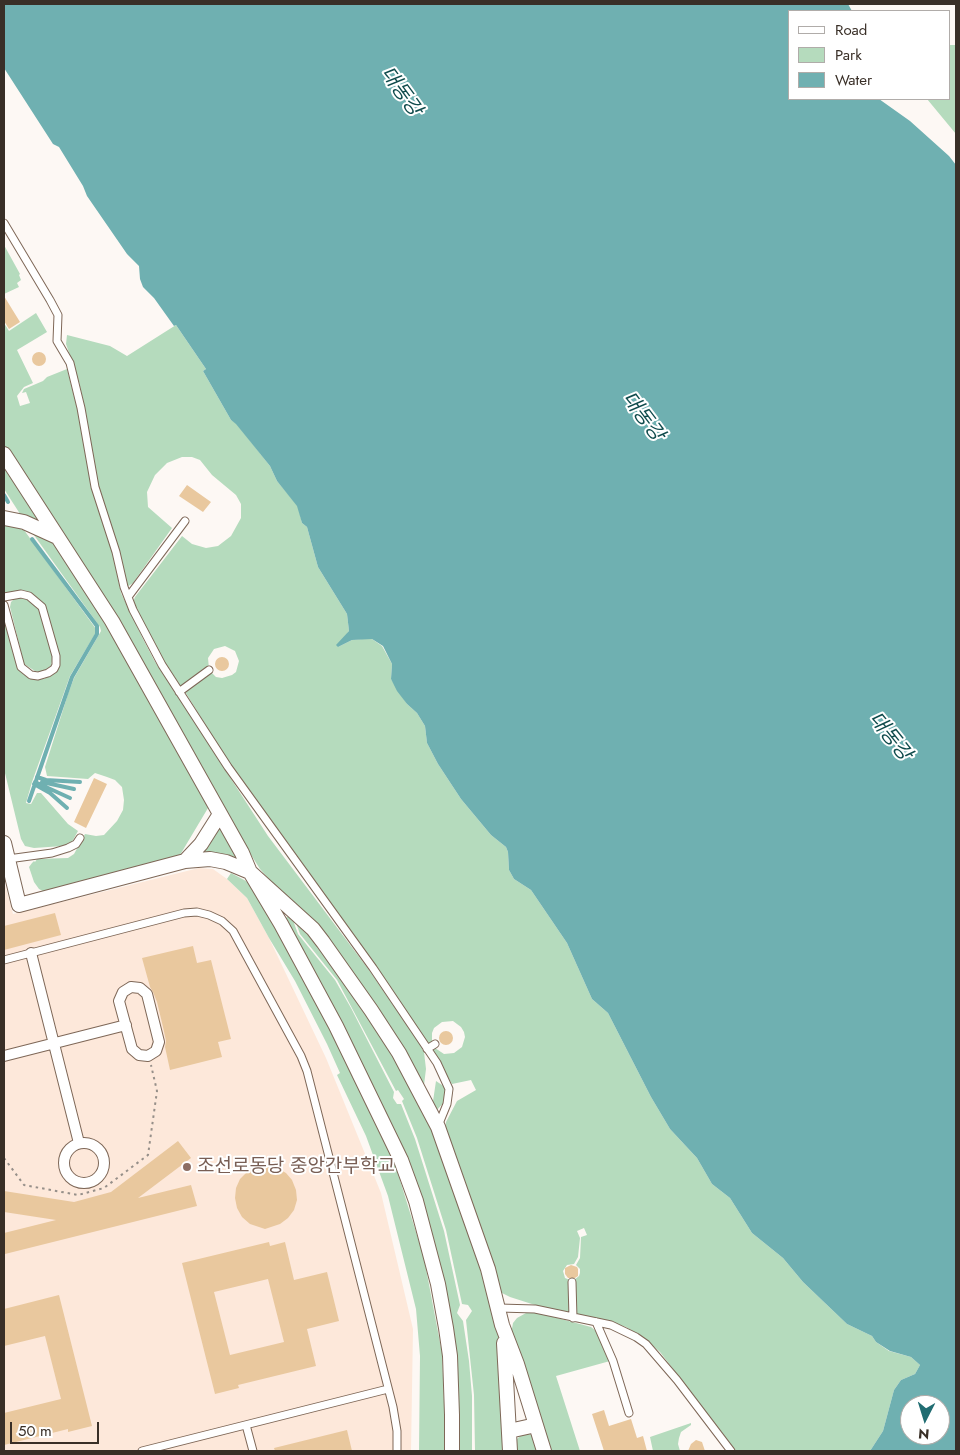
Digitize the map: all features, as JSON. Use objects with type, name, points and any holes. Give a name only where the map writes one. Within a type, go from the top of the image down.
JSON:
[{"type":"street","points":[[4,454],[112,621],[336,1026],[401,1160],[416,1201],[438,1284],[446,1328],[450,1356],[452,1451]]},
{"type":"street","points":[[4,518],[24,522],[57,537]]},
{"type":"street","points":[[186,861],[201,844],[220,814]]},
{"type":"street","points":[[4,843],[19,905],[186,861],[210,859],[226,862],[250,872],[313,929],[337,960],[398,1053],[438,1126],[488,1269],[499,1308],[502,1325],[510,1451]]},
{"type":"street","points":[[31,953],[80,1143]]},
{"type":"street","points":[[131,987],[140,988],[147,994],[160,1042],[156,1051],[148,1056],[139,1055],[132,1049],[119,1001],[120,996],[126,989],[131,987]]},
{"type":"street","points":[[4,1056],[126,1025]]},
{"type":"street","points":[[80,1143],[90,1143],[96,1146],[104,1157],[104,1170],[91,1187],[70,1178],[64,1166],[67,1152],[71,1147],[80,1143]]},
{"type":"street","points":[[502,1325],[544,1451]]},
{"type":"street","points":[[509,1431],[536,1425]]},
{"type":"lane","points":[[4,223],[58,315],[57,341],[70,363],[81,408],[94,487],[116,552],[128,597],[162,665],[228,767],[373,968],[437,1063],[448,1089],[447,1104],[438,1126]]},
{"type":"lane","points":[[128,597],[185,521]]},
{"type":"lane","points":[[4,597],[21,594],[29,596],[42,607],[56,656],[54,669],[38,676],[31,675],[21,667],[4,605]]},
{"type":"lane","points":[[179,692],[209,670]]},
{"type":"lane","points":[[8,859],[52,853],[76,844],[80,838]]},
{"type":"lane","points":[[4,960],[197,912],[210,915],[222,921],[233,931],[301,1056],[307,1071],[388,1389],[396,1431],[396,1451]]},
{"type":"lane","points":[[427,1049],[436,1044]]},
{"type":"lane","points":[[572,1282],[573,1318]]},
{"type":"lane","points":[[499,1308],[535,1309],[611,1325],[636,1337],[646,1344],[677,1380],[731,1451]]},
{"type":"lane","points":[[596,1322],[613,1361],[629,1413]]},
{"type":"lane","points":[[142,1451],[388,1389]]},
{"type":"lane","points":[[246,1425],[253,1451]]},
{"type":"path","points":[[4,1158],[24,1186],[78,1195],[91,1187],[104,1188],[148,1155],[158,1091],[148,1056]]},
{"type":"shaded area","name":"조선로동당 중앙간부학교","points":[[199,868],[213,869],[247,898],[269,938],[326,1058],[381,1193],[413,1329],[411,1451],[4,1451],[4,881],[13,914]]},
{"type":"green space","points":[[950,45],[956,45],[956,134],[928,100],[950,100]]},
{"type":"green space","points":[[4,245],[20,274],[21,280],[17,283],[19,287],[4,294]]},
{"type":"green space","points":[[36,313],[47,332],[17,350],[33,383],[24,387],[17,396],[20,406],[30,403],[26,392],[22,393],[24,389],[67,369],[77,408],[92,487],[112,551],[121,593],[142,637],[154,660],[268,836],[369,970],[420,1044],[424,1052],[426,1069],[424,1085],[421,1085],[285,897],[260,869],[227,817],[90,580],[4,447],[4,323],[9,331]]},
{"type":"green space","points":[[176,325],[206,369],[203,371],[231,420],[236,423],[270,466],[277,481],[298,506],[302,523],[307,527],[318,567],[347,614],[349,631],[338,647],[352,640],[362,639],[372,639],[382,646],[392,664],[391,679],[407,704],[417,713],[425,726],[427,743],[438,764],[461,799],[491,835],[506,847],[509,870],[514,879],[531,890],[567,943],[592,999],[608,1013],[651,1097],[670,1129],[697,1158],[712,1184],[730,1198],[752,1233],[783,1258],[803,1282],[847,1324],[872,1336],[876,1342],[889,1351],[911,1357],[920,1365],[915,1374],[901,1380],[894,1390],[883,1431],[870,1451],[736,1451],[660,1352],[645,1339],[626,1327],[609,1321],[575,1314],[574,1280],[580,1273],[580,1269],[576,1265],[580,1258],[581,1237],[587,1235],[584,1228],[577,1231],[580,1238],[578,1257],[574,1264],[567,1265],[563,1271],[565,1278],[570,1280],[570,1313],[510,1297],[502,1293],[498,1288],[445,1130],[446,1122],[457,1101],[476,1090],[471,1080],[452,1084],[431,1050],[435,1048],[444,1054],[454,1053],[462,1047],[465,1037],[464,1032],[453,1021],[442,1022],[434,1028],[432,1043],[429,1045],[230,765],[184,690],[211,672],[216,677],[222,678],[236,672],[239,661],[235,651],[225,646],[214,649],[208,658],[209,669],[182,688],[165,663],[133,602],[182,536],[192,544],[206,548],[218,546],[231,536],[241,518],[241,504],[236,495],[212,475],[200,460],[192,457],[182,457],[167,463],[155,475],[147,492],[148,507],[172,528],[133,583],[127,587],[115,537],[93,468],[86,413],[79,382],[66,344],[67,335],[110,346],[127,356]]},
{"type":"green space","points":[[4,462],[109,626],[208,804],[208,808],[180,855],[174,860],[45,892],[39,889],[34,882],[29,867],[34,861],[37,859],[68,858],[74,854],[85,834],[104,835],[117,821],[123,810],[124,800],[122,787],[115,780],[95,773],[88,779],[47,776],[45,767],[68,694],[74,678],[101,631],[4,489]]},
{"type":"green space","points":[[4,524],[24,530],[96,629],[95,634],[70,676],[26,803],[31,804],[37,793],[41,793],[68,824],[78,831],[72,842],[63,846],[34,848],[25,846],[21,839],[4,769],[4,619],[16,664],[23,674],[44,679],[56,671],[60,661],[44,608],[38,599],[32,593],[23,590],[4,593]]},
{"type":"green space","points":[[14,599],[26,599],[39,609],[53,656],[51,666],[40,672],[24,664],[10,607]]},
{"type":"green space","points":[[221,829],[239,857],[237,861],[202,854],[218,830]]},
{"type":"green space","points":[[231,873],[246,881],[256,893],[333,1027],[395,1164],[424,1258],[442,1353],[446,1451],[419,1451],[420,1356],[416,1309],[388,1196],[366,1136],[337,1075],[340,1073],[327,1044],[295,981],[247,898],[227,879]]},
{"type":"green space","points":[[289,916],[296,920],[294,923],[298,934],[335,980],[351,1008],[394,1092],[393,1098],[397,1104],[401,1104],[415,1139],[444,1231],[460,1305],[457,1313],[463,1321],[472,1396],[472,1451],[456,1451],[457,1437],[420,1208],[284,919]]},
{"type":"green space","points":[[296,923],[308,933],[331,961],[395,1054],[433,1127],[483,1273],[497,1326],[500,1344],[506,1451],[475,1451],[474,1395],[466,1320],[472,1311],[468,1305],[462,1304],[446,1230],[417,1138],[402,1101],[404,1099],[398,1090],[396,1091],[337,980],[300,934]]},
{"type":"green space","points":[[436,1081],[445,1087],[446,1093],[446,1100],[437,1110],[432,1108]]},
{"type":"green space","points":[[535,1312],[591,1327],[596,1331],[610,1361],[556,1376],[580,1451],[549,1451],[511,1334],[513,1323],[517,1318],[526,1313]]},
{"type":"green space","points":[[691,1423],[681,1432],[678,1444],[680,1451],[653,1451],[650,1437]]},
{"type":"green space","points":[[521,1435],[533,1435],[540,1451],[514,1451],[516,1440]]},
{"type":"water","name":"대동강","points":[[4,4],[848,4],[851,10],[788,10],[788,100],[880,100],[910,121],[949,156],[956,165],[956,1451],[870,1451],[883,1431],[894,1390],[901,1380],[915,1374],[920,1365],[911,1357],[890,1351],[876,1342],[872,1336],[847,1324],[803,1282],[783,1258],[752,1233],[730,1198],[712,1184],[697,1158],[670,1129],[651,1097],[608,1013],[592,999],[567,943],[531,890],[514,879],[509,870],[506,847],[491,835],[461,799],[438,764],[427,743],[425,726],[417,713],[397,691],[391,679],[392,664],[383,646],[372,639],[352,640],[338,647],[336,645],[349,631],[347,614],[318,567],[307,527],[302,523],[297,506],[277,481],[270,466],[231,420],[203,371],[206,369],[176,325],[174,326],[154,298],[143,287],[139,266],[127,254],[87,196],[59,147],[53,144],[4,68]]},
{"type":"building","points":[[4,296],[20,322],[9,329],[4,321]]},
{"type":"building","points":[[36,352],[42,352],[46,359],[42,366],[36,366],[32,362],[32,356]]},
{"type":"building","points":[[187,485],[211,502],[203,512],[179,496]]},
{"type":"building","points":[[219,657],[225,657],[229,664],[225,671],[219,671],[215,667],[215,661]]},
{"type":"building","points":[[94,778],[107,784],[86,828],[74,822]]},
{"type":"building","points":[[55,913],[61,935],[4,950],[4,926]]},
{"type":"building","points":[[193,946],[197,963],[211,960],[231,1039],[218,1042],[222,1057],[170,1070],[165,1047],[166,1041],[157,1002],[150,987],[142,958]]},
{"type":"building","points":[[443,1031],[449,1031],[453,1038],[449,1045],[443,1045],[439,1041],[439,1035]]},
{"type":"building","points":[[178,1141],[191,1158],[138,1198],[191,1185],[197,1206],[5,1254],[4,1233],[56,1220],[4,1212],[4,1191],[74,1202],[111,1192]]},
{"type":"building","points":[[257,1167],[277,1168],[286,1173],[292,1180],[297,1200],[294,1210],[288,1218],[280,1224],[265,1229],[250,1224],[242,1217],[237,1208],[235,1198],[236,1188],[240,1179],[247,1172]]},
{"type":"building","points":[[269,1242],[270,1246],[285,1242],[294,1280],[327,1272],[339,1321],[307,1329],[316,1366],[238,1385],[239,1388],[215,1394],[182,1263]],"holes":[[[268,1279],[284,1342],[230,1355],[214,1292]]]},
{"type":"building","points":[[571,1265],[578,1269],[578,1276],[575,1278],[568,1278],[565,1274],[565,1268]]},
{"type":"building","points":[[59,1295],[92,1426],[68,1432],[68,1429],[4,1445],[4,1413],[61,1399],[45,1336],[4,1346],[4,1309]]},
{"type":"building","points":[[604,1410],[609,1426],[631,1419],[637,1438],[643,1436],[647,1451],[604,1451],[592,1414]]},
{"type":"building","points":[[347,1430],[352,1451],[275,1451],[274,1448]]},
{"type":"building","points":[[696,1440],[702,1442],[705,1451],[688,1451],[691,1444]]},
{"type":"waterway","points":[[4,495],[8,502]]},
{"type":"waterway","points":[[29,801],[72,677],[97,634],[97,626],[32,539]]},
{"type":"waterway","points":[[37,777],[46,780],[80,782]]},
{"type":"waterway","points":[[35,782],[70,798]]},
{"type":"waterway","points":[[42,782],[74,789]]},
{"type":"waterway","points":[[34,784],[50,793],[67,808]]},
{"type":"place","name":"조선로동당 중앙간부학교","points":[[187,1167]]}]
